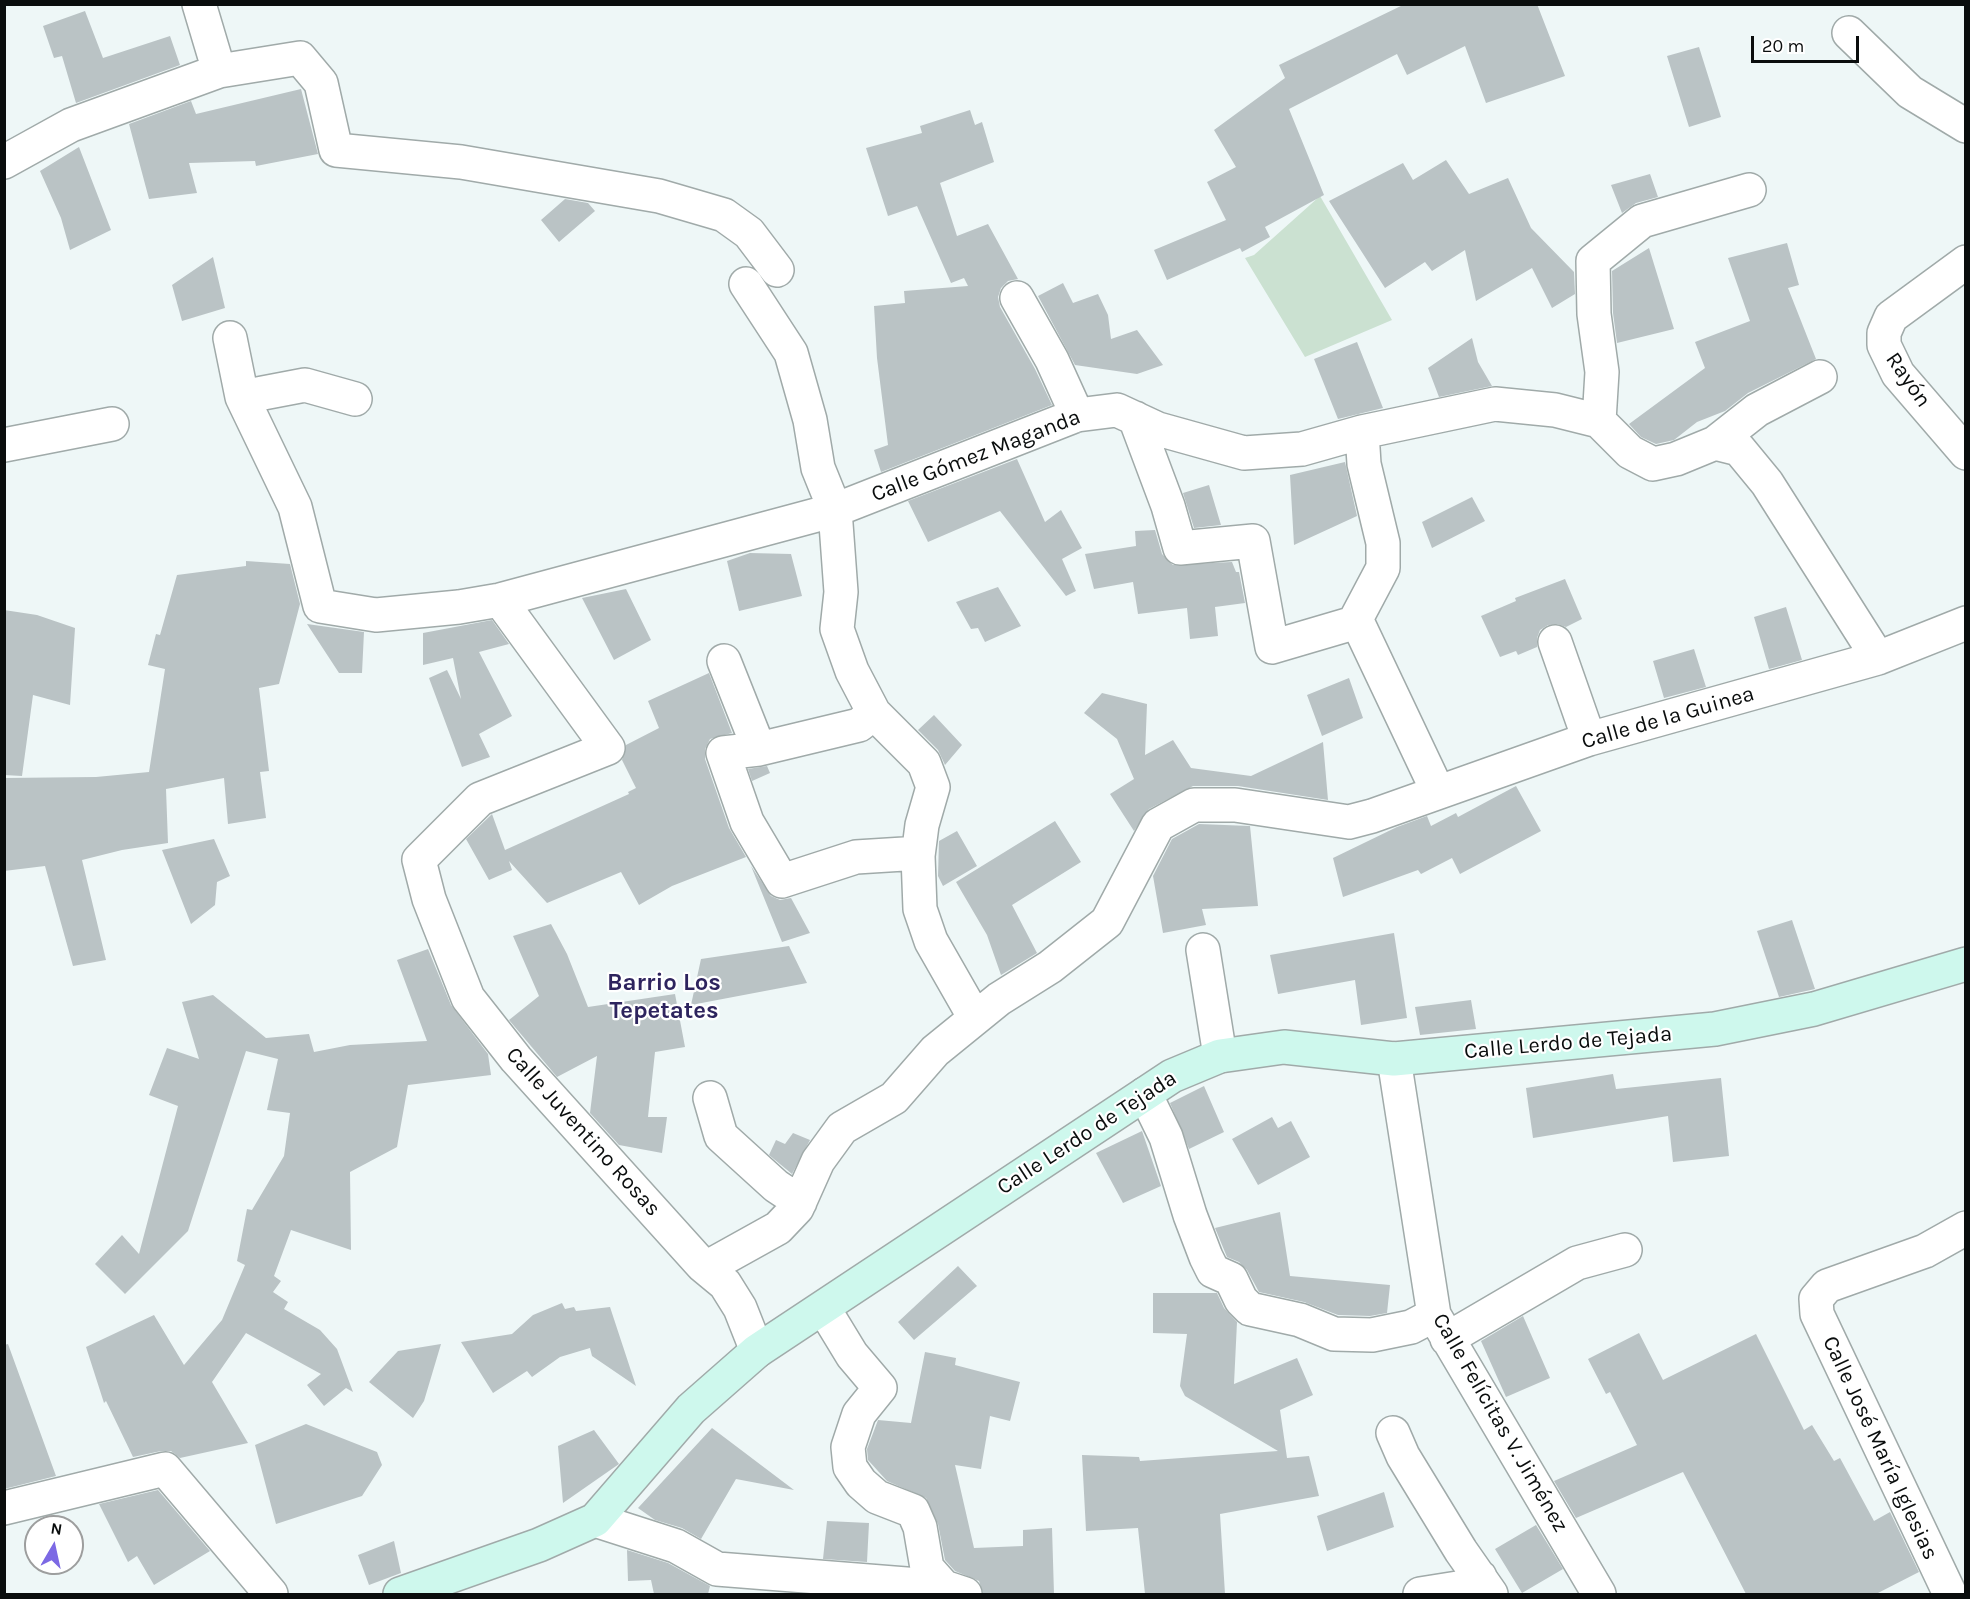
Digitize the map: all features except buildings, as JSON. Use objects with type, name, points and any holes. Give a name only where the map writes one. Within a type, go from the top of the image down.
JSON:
[{"type":"street","points":[[199,4],[219,71]]},
{"type":"street","points":[[1849,33],[1910,92],[1965,126]]},
{"type":"street","points":[[4,162],[71,125],[219,71],[300,58],[321,83],[336,150],[461,162],[659,196],[724,215],[749,233],[777,270]]},
{"type":"street","points":[[1749,190],[1642,221],[1593,261],[1594,314],[1602,372],[1599,421],[1630,452],[1653,464],[1676,459],[1715,443],[1757,410],[1820,377]]},
{"type":"street","name":"Rayón","points":[[1965,262],[1891,317],[1884,333],[1884,345],[1898,374],[1965,453]]},
{"type":"street","points":[[746,284],[791,353],[810,420],[818,468],[835,510],[841,592],[837,629],[852,671],[874,713],[924,763],[933,787],[922,825],[918,856],[920,909],[931,941],[975,1018]]},
{"type":"street","points":[[1017,298],[1077,415]]},
{"type":"street","points":[[230,338],[242,397],[305,385],[355,399]]},
{"type":"street","name":"Calle Gómez Maganda","points":[[242,397],[295,507],[320,606],[376,615],[459,607],[500,600],[835,510],[1077,415],[1117,410],[1158,429],[1244,453],[1302,449],[1362,432],[1495,404],[1555,410],[1599,421]]},
{"type":"street","points":[[1135,418],[1168,506],[1180,548],[1252,541],[1272,647],[1357,622]]},
{"type":"street","points":[[4,445],[112,424]]},
{"type":"street","points":[[1362,432],[1365,464],[1383,543],[1383,568],[1356,619],[1438,792]]},
{"type":"street","points":[[1715,443],[1739,449],[1762,475],[1878,658]]},
{"type":"street","name":"Calle Juventino Rosas","points":[[500,600],[608,748],[480,799],[419,860],[429,899],[468,998],[516,1059],[706,1268],[726,1284],[740,1308],[757,1351]]},
{"type":"street","name":"Calle de la Guinea","points":[[706,1268],[778,1228],[800,1202],[818,1161],[842,1128],[894,1098],[935,1051],[999,999],[1050,967],[1107,922],[1158,825],[1194,805],[1235,805],[1349,822],[1372,816],[1589,739],[1878,658],[1965,623]]},
{"type":"street","points":[[1555,642],[1589,739]]},
{"type":"street","points":[[724,661],[759,749]]},
{"type":"street","points":[[874,713],[859,725],[759,749],[723,753],[747,822],[782,881],[856,857],[904,854],[918,856]]},
{"type":"street","points":[[1203,950],[1220,1056]]},
{"type":"street","name":"Calle Lerdo de Tejada","points":[[400,1594],[538,1545],[595,1520],[691,1409],[757,1351],[1172,1076],[1220,1056],[1284,1047],[1394,1059],[1715,1029],[1814,1009],[1965,964]]},
{"type":"street","name":"Calle Felícitas V. Jiménez","points":[[1394,1059],[1423,1243],[1441,1327],[1599,1594]]},
{"type":"street","points":[[1145,1094],[1166,1137],[1190,1215],[1206,1257],[1214,1271],[1231,1279],[1241,1300],[1250,1309],[1300,1320],[1334,1334],[1372,1335],[1411,1327],[1441,1327],[1577,1263],[1625,1250]]},
{"type":"street","points":[[710,1098],[721,1136],[776,1186],[800,1202]]},
{"type":"street","name":"Calle José María Iglesias","points":[[1952,1591],[1817,1314],[1816,1299],[1827,1286],[1925,1251],[1965,1228]]},
{"type":"street","points":[[824,1310],[852,1355],[880,1388],[859,1414],[848,1447],[850,1467],[861,1483],[877,1497],[913,1511],[920,1527],[927,1568],[954,1591]]},
{"type":"street","points":[[1393,1433],[1413,1473],[1486,1586]]},
{"type":"street","points":[[4,1508],[165,1469],[271,1594]]},
{"type":"street","points":[[595,1520],[676,1546],[715,1582],[954,1591]]},
{"type":"street","points":[[1420,1594],[1486,1586]]},
{"type":"green space","points":[[1320,196],[1392,320],[1305,357],[1245,258],[1254,255]]},
{"type":"district","name":"Barrio Los Tepetates","points":[[664,997]]}]
